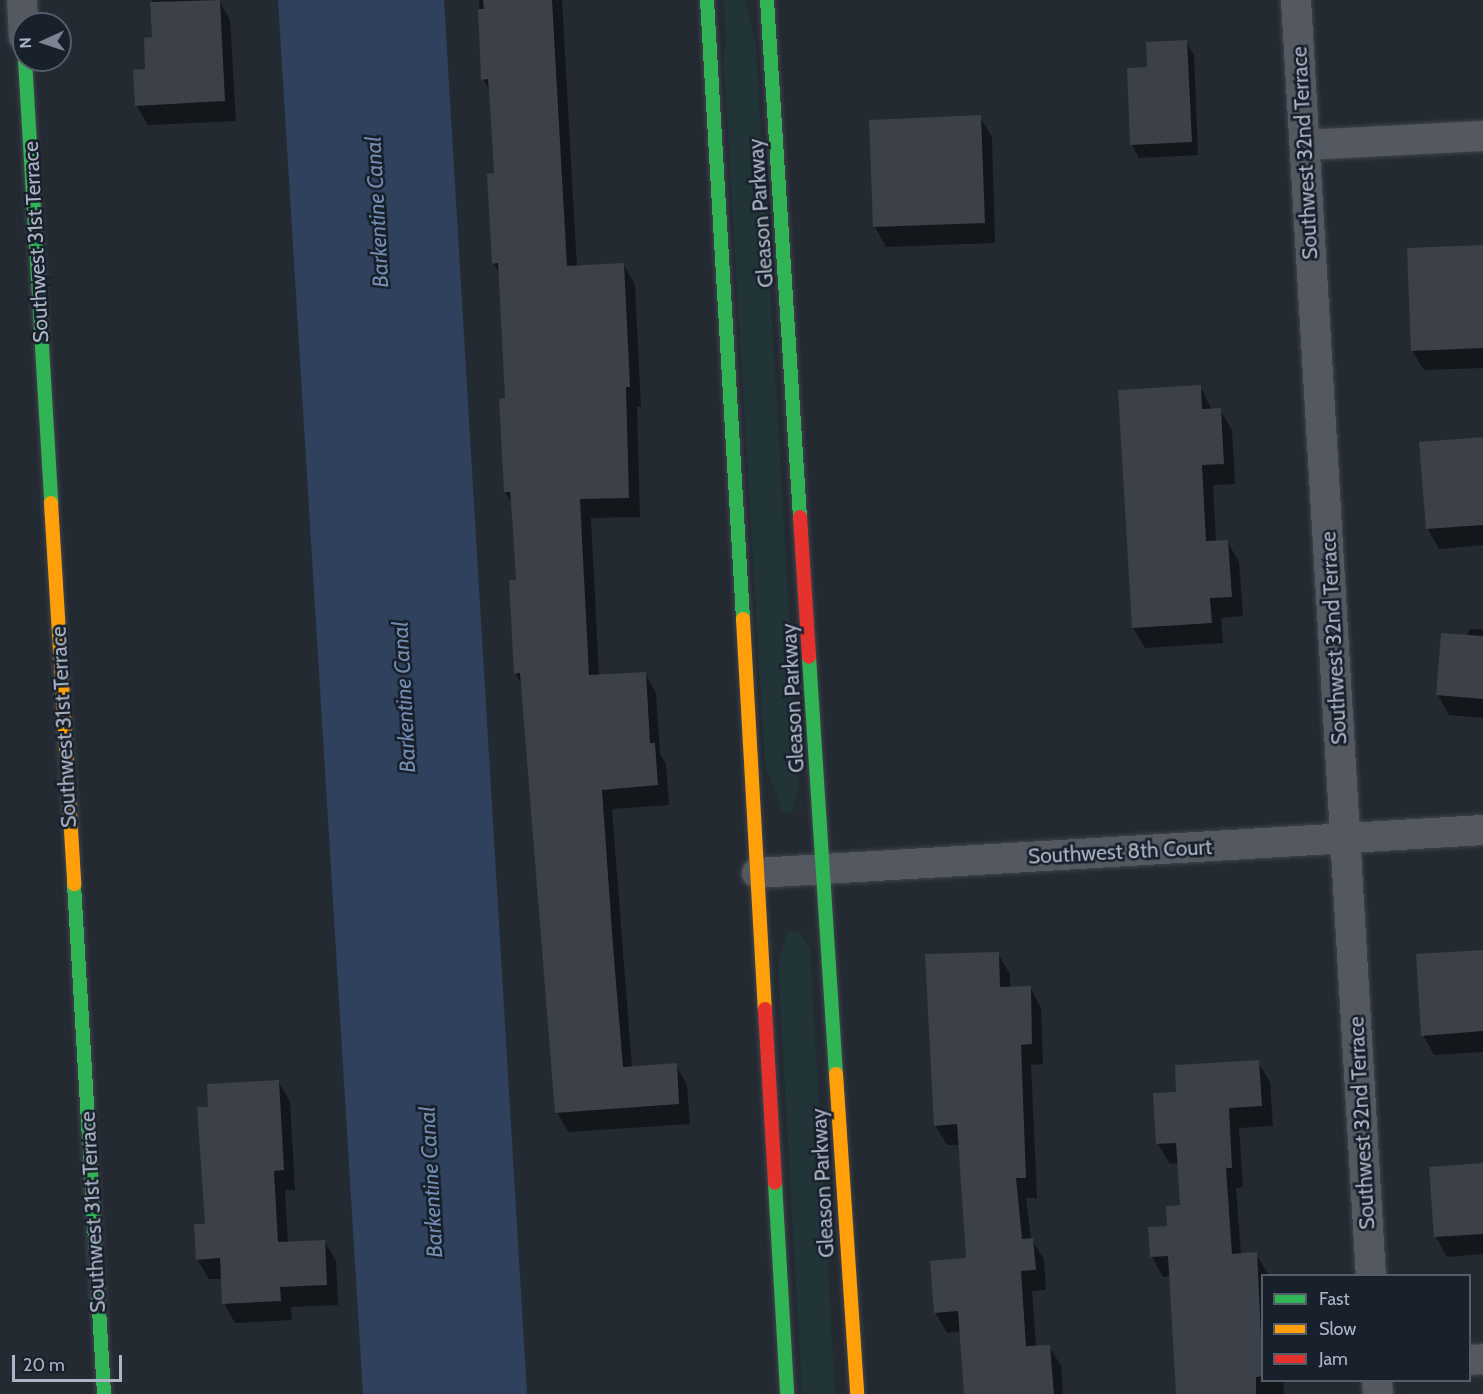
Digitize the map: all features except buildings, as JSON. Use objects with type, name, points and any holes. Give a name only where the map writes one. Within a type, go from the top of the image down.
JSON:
[{"type":"main road","name":"Gleason Parkway","points":[[707,0],[787,1394]]},
{"type":"main road","name":"Gleason Parkway","points":[[768,0],[816,706],[823,869],[857,1394]]},
{"type":"main road","name":"Southwest 31st Terrace","points":[[26,72],[104,1394]]},
{"type":"street","name":"Southwest 32nd Terrace","points":[[1296,0],[1371,1274]]},
{"type":"street","points":[[1305,145],[1483,136]]},
{"type":"street","name":"Southwest 8th Court","points":[[757,873],[1483,830]]},
{"type":"green space","points":[[724,0],[745,0],[756,46],[799,786],[792,813],[782,811],[765,765],[723,50],[726,48]]},
{"type":"green space","points":[[798,930],[810,950],[835,1394],[802,1394],[778,966],[787,932]]},
{"type":"water","name":"Barkentine Canal","points":[[278,0],[444,0],[527,1394],[363,1394]]},
{"type":"traffic: fast","points":[[707,0],[743,619]]},
{"type":"traffic: fast","points":[[767,0],[800,517]]},
{"type":"traffic: fast","points":[[26,72],[51,503]]},
{"type":"traffic: fast","points":[[809,657],[836,1074]]},
{"type":"traffic: fast","points":[[74,884],[104,1394]]},
{"type":"traffic: fast","points":[[775,1183],[787,1394]]},
{"type":"traffic: slow","points":[[51,503],[74,884]]},
{"type":"traffic: slow","points":[[743,619],[765,1009]]},
{"type":"traffic: slow","points":[[836,1074],[857,1394]]},
{"type":"traffic: jam","points":[[800,517],[809,657]]},
{"type":"traffic: jam","points":[[765,1009],[775,1183]]}]
